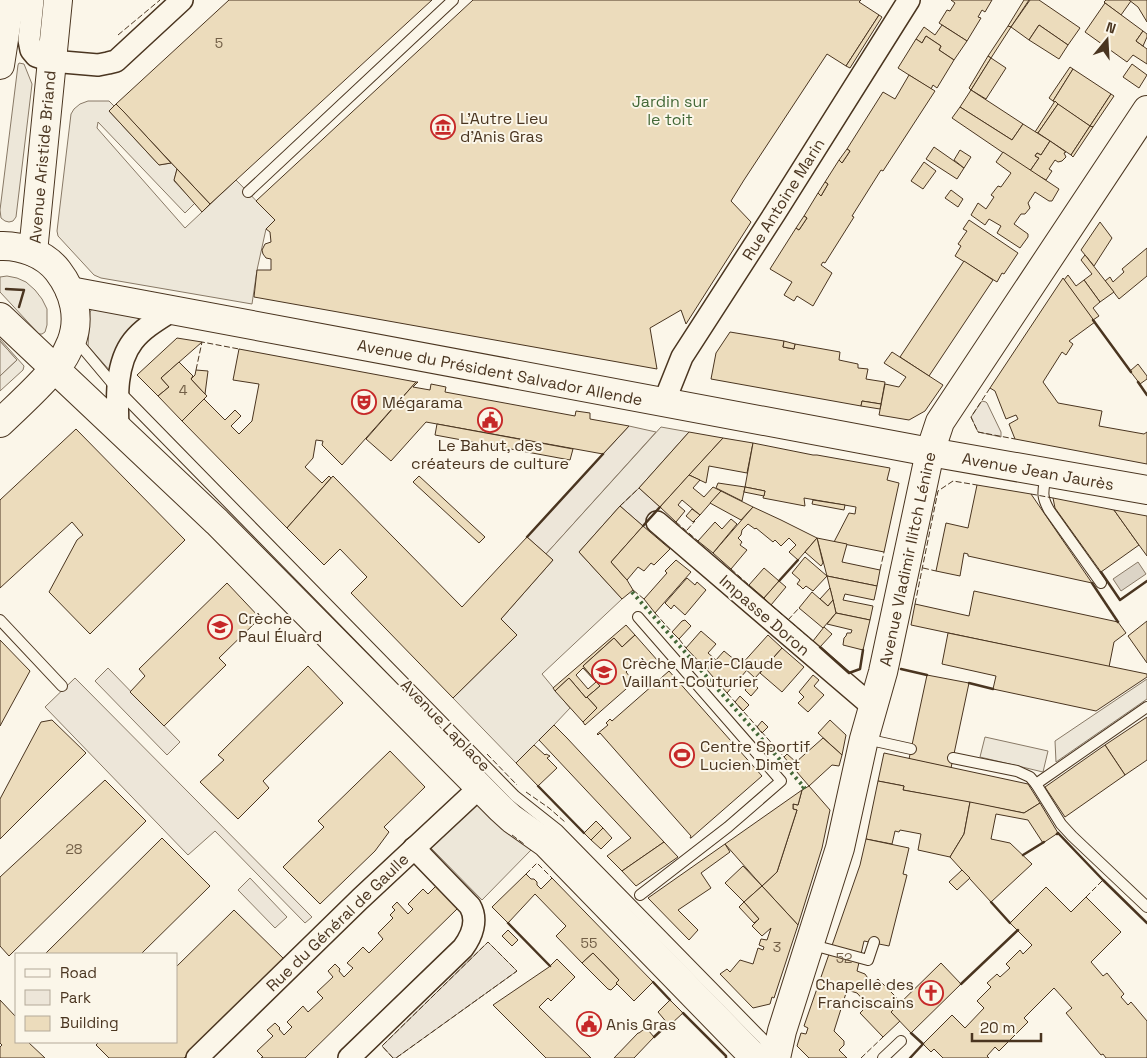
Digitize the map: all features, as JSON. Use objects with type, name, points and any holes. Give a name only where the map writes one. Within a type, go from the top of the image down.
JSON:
[{"type":"main road","points":[[0,65],[10,0]]},
{"type":"main road","name":"Avenue Aristide Briand","points":[[33,252],[58,0]]},
{"type":"main road","name":"Avenue Vladimir Ilitch Lénine","points":[[770,1058],[782,1030],[840,848],[864,739],[883,672],[930,452],[940,422],[1147,110]]},
{"type":"main road","name":"Avenue Aristide Briand","points":[[0,246],[20,248],[33,252],[56,269],[70,291],[75,314],[73,337],[63,359],[0,423]]},
{"type":"main road","name":"Avenue du Président Salvador Allende","points":[[70,291],[930,452]]},
{"type":"main road","name":"Avenue Laplace","points":[[0,317],[217,522],[479,788],[512,819],[546,843],[770,1058]]},
{"type":"main road","name":"Avenue Jean Jaurès","points":[[930,452],[1147,490]]},
{"type":"street","name":"Avenue Aristide Briand","points":[[33,0],[29,35],[31,50],[36,56],[51,61]]},
{"type":"street","points":[[51,61],[98,64],[116,61],[182,0]]},
{"type":"street","name":"Rue Antoine Marin","points":[[664,402],[682,357],[909,0]]},
{"type":"street","points":[[118,428],[117,397],[124,356],[133,342],[154,323],[173,310]]},
{"type":"street","name":"Impasse Doron","points":[[657,522],[873,707]]},
{"type":"street","name":"Rue du Général de Gaulle","points":[[197,1058],[360,899],[479,788]]},
{"type":"street","points":[[349,1058],[463,948],[472,934],[473,915],[470,906],[414,848]]},
{"type":"lane","points":[[248,192],[453,0]]},
{"type":"lane","name":"Avenue Laplace","points":[[73,337],[118,389],[514,796],[558,830],[763,1039],[770,1058]]},
{"type":"lane","points":[[1046,473],[1042,496],[1044,501],[1101,583]]},
{"type":"lane","points":[[638,617],[781,782],[728,827],[640,895]]},
{"type":"lane","points":[[0,620],[62,686]]},
{"type":"lane","points":[[1036,784],[1147,707]]},
{"type":"lane","points":[[864,739],[911,749]]},
{"type":"lane","points":[[953,758],[1017,771],[1030,777],[1061,824],[1147,907]]},
{"type":"lane","points":[[809,944],[868,960],[874,942]]},
{"type":"lane","points":[[883,1058],[900,1041]]},
{"type":"green space","points":[[0,341],[17,360],[0,376]]},
{"type":"green space","points":[[982,401],[987,403],[1001,432],[1001,437],[978,432],[971,417]]},
{"type":"green space","points":[[629,426],[656,432],[546,554],[527,537]]},
{"type":"green space","points":[[639,488],[660,507],[643,526],[620,506]]},
{"type":"green space","points":[[108,668],[180,742],[167,755],[95,681]]},
{"type":"green space","points":[[75,678],[312,917],[305,923],[215,831],[188,855],[45,707]]},
{"type":"green space","points":[[250,878],[287,917],[275,928],[238,890]]},
{"type":"green space","points":[[488,942],[517,971],[396,1058],[393,1058],[382,1046]]},
{"type":"shaded area","points":[[19,63],[24,64],[32,84],[16,217],[13,221],[9,222],[1,218],[0,210]]},
{"type":"shaded area","points":[[88,101],[109,101],[114,106],[109,111],[159,165],[171,163],[177,169],[174,181],[195,203],[185,213],[98,122],[97,128],[185,228],[236,180],[275,220],[266,229],[252,304],[101,278],[94,275],[58,236],[57,231],[71,114],[80,104]]},
{"type":"shaded area","points":[[7,276],[26,282],[42,299],[47,309],[47,325],[45,332],[42,334],[39,334],[0,292],[0,277]]},
{"type":"shaded area","points":[[92,309],[144,318],[112,373],[88,346],[90,312]]},
{"type":"shaded area","points":[[0,339],[24,366],[23,370],[0,391],[0,376],[17,360]]},
{"type":"shaded area","points":[[661,427],[689,432],[579,552],[622,599],[542,674],[570,708],[516,763],[453,698],[517,635],[501,619],[553,560],[546,554]]},
{"type":"shaded area","points":[[1138,562],[1146,574],[1121,591],[1113,579]]},
{"type":"shaded area","points":[[1147,679],[1147,699],[1056,762],[1055,741]]},
{"type":"shaded area","points":[[985,737],[1048,751],[1043,772],[980,757]]},
{"type":"shaded area","points":[[475,802],[506,831],[532,849],[482,900],[430,847]]},
{"type":"building","points":[[229,0],[432,0],[210,204],[116,104]]},
{"type":"building","name":"Jardin sur le toit","points":[[473,0],[861,0],[859,2],[879,15],[846,66],[827,54],[744,180],[731,201],[751,222],[686,324],[681,310],[650,328],[657,369],[254,297],[257,270],[271,270],[271,259],[266,258],[262,250],[265,244],[271,242],[270,232],[266,229],[275,220],[256,201]]},
{"type":"building","points":[[951,0],[992,0],[985,12],[982,10],[978,17],[981,18],[967,41],[939,23],[947,10],[950,11],[955,3]]},
{"type":"building","points":[[1024,0],[1029,0],[1011,27],[1008,26]]},
{"type":"building","points":[[1030,0],[1039,0],[1080,28],[1068,45],[1039,25],[1029,40],[1011,27]]},
{"type":"building","points":[[1106,0],[1131,1],[1121,15],[1104,2]]},
{"type":"building","points":[[1129,0],[1147,0],[1147,22],[1138,7]]},
{"type":"building","points":[[1105,3],[1143,31],[1136,41],[1147,49],[1147,64],[1133,55],[1127,62],[1085,32]]},
{"type":"building","points":[[879,15],[882,17],[850,68],[846,66]]},
{"type":"building","points":[[942,25],[967,41],[954,60],[939,50],[941,46],[926,36],[922,43],[916,39],[924,27],[935,35]]},
{"type":"building","points":[[1039,25],[1068,45],[1059,59],[1029,40]]},
{"type":"building","points":[[1008,26],[1011,27],[991,58],[988,56]]},
{"type":"building","points":[[1143,31],[1147,34],[1147,37],[1143,46],[1136,41]]},
{"type":"building","points":[[926,36],[941,46],[939,50],[954,60],[937,88],[933,85],[931,89],[898,68],[916,39],[922,43]]},
{"type":"building","points":[[988,56],[991,58],[971,90],[969,88]]},
{"type":"building","points":[[991,58],[1006,68],[986,99],[971,90]]},
{"type":"building","points":[[1132,64],[1147,75],[1139,88],[1123,77]]},
{"type":"building","points":[[1070,67],[1073,69],[1053,101],[1049,98]]},
{"type":"building","points":[[1073,69],[1111,94],[1090,126],[1053,101]]},
{"type":"building","points":[[909,75],[935,91],[883,171],[881,170],[825,263],[823,262],[821,265],[832,273],[813,306],[797,296],[794,301],[784,295],[792,282],[770,269],[796,228],[799,230],[807,218],[804,216],[818,193],[821,196],[828,184],[825,182],[839,160],[842,163],[850,151],[847,149],[883,92],[895,99]]},
{"type":"building","points":[[971,90],[1023,124],[1012,140],[960,107]]},
{"type":"building","points":[[1111,94],[1114,96],[1093,127],[1090,126]]},
{"type":"building","points":[[1055,101],[1058,104],[1038,133],[1035,132]]},
{"type":"building","points":[[116,104],[171,163],[159,165],[109,111]]},
{"type":"building","points":[[1058,104],[1090,126],[1071,155],[1038,133]]},
{"type":"building","points":[[960,107],[1012,140],[1023,124],[1050,141],[1041,155],[1037,153],[1035,156],[1039,158],[1030,171],[952,118]]},
{"type":"building","points":[[1090,126],[1093,127],[1073,157],[1071,155]]},
{"type":"building","points":[[1050,141],[1066,152],[1064,153],[1066,157],[1062,161],[1058,162],[1055,160],[1049,169],[1052,171],[1046,180],[1030,171],[1039,158],[1035,156],[1037,153],[1041,155]]},
{"type":"building","points":[[934,147],[964,168],[957,179],[926,159]]},
{"type":"building","points":[[847,149],[850,151],[842,163],[839,160]]},
{"type":"building","points":[[960,150],[971,157],[964,168],[954,160]]},
{"type":"building","points":[[1003,152],[1059,189],[1052,201],[1035,192],[1028,203],[1030,208],[1025,214],[1021,214],[1014,224],[1028,234],[1020,248],[997,233],[1001,226],[989,219],[985,225],[971,215],[978,203],[986,209],[994,197],[991,195],[998,186],[1001,187],[1011,173],[996,162]]},
{"type":"building","points":[[924,162],[936,171],[923,189],[911,181]]},
{"type":"building","points":[[177,169],[210,204],[202,212],[174,180]]},
{"type":"building","points":[[825,182],[828,184],[821,196],[818,193]]},
{"type":"building","points":[[951,190],[963,199],[958,207],[945,198]]},
{"type":"building","points":[[804,216],[807,218],[799,230],[796,228]]},
{"type":"building","points":[[969,220],[1018,253],[997,282],[955,256],[961,246],[958,244],[967,231],[963,229]]},
{"type":"building","points":[[1100,222],[1112,238],[1094,266],[1081,250]]},
{"type":"building","points":[[1147,248],[1147,276],[1119,299],[1105,281],[1110,277],[1113,282],[1124,272],[1122,269]]},
{"type":"building","points":[[1085,255],[1114,292],[1100,302],[1084,280],[1092,274],[1081,260]]},
{"type":"building","points":[[964,261],[993,280],[929,376],[900,357]]},
{"type":"building","points":[[1068,275],[1076,286],[1084,280],[1100,302],[1093,308],[1099,316],[1093,320],[1064,280]]},
{"type":"building","points":[[1063,278],[1095,322],[1069,341],[1073,344],[1066,355],[1062,352],[1043,382],[1058,403],[1102,411],[1099,426],[1144,434],[1147,432],[1147,464],[1015,439],[1009,424],[1018,419],[1016,415],[1006,419],[995,391],[990,388]]},
{"type":"building","points":[[730,332],[784,341],[783,347],[794,349],[795,344],[840,352],[839,360],[858,364],[858,368],[868,369],[866,379],[885,382],[881,404],[862,401],[861,406],[711,379],[716,353]]},
{"type":"building","points":[[177,338],[202,342],[161,378],[169,387],[158,396],[137,375]]},
{"type":"building","points":[[784,341],[795,344],[794,349],[783,347]]},
{"type":"building","points":[[239,349],[416,382],[342,465],[322,445],[323,441],[316,440],[313,458],[305,467],[322,483],[329,476],[331,478],[287,528],[182,421],[204,399],[225,420],[235,410],[241,416],[231,426],[239,434],[252,421],[259,384],[233,380]]},
{"type":"building","points":[[892,352],[943,385],[925,411],[909,420],[879,415],[885,384],[899,387],[906,377],[884,363]]},
{"type":"building","points":[[179,362],[193,376],[191,379],[207,396],[182,421],[158,396],[169,387],[161,378]]},
{"type":"building","points":[[1138,364],[1147,376],[1147,379],[1140,384],[1130,371]]},
{"type":"building","points":[[196,370],[208,371],[205,394],[191,379],[195,375]]},
{"type":"building","name":"Le Bahut, des créateurs de culture","points":[[416,382],[418,382],[413,387],[430,390],[431,384],[446,387],[445,392],[575,416],[576,411],[590,413],[590,419],[629,426],[603,454],[426,422],[391,461],[366,439]]},
{"type":"building","points":[[862,401],[881,404],[880,409],[861,406]]},
{"type":"building","points":[[437,424],[573,449],[570,460],[435,435]]},
{"type":"building","points":[[76,429],[185,540],[90,634],[49,592],[77,540],[83,535],[72,522],[0,588],[0,500]]},
{"type":"building","points":[[689,432],[723,438],[660,507],[639,488]]},
{"type":"building","points":[[723,438],[753,443],[747,473],[709,466],[706,483],[689,475]]},
{"type":"building","points":[[753,443],[890,468],[887,480],[899,483],[884,552],[834,542],[849,513],[855,514],[856,507],[804,498],[805,506],[763,498],[765,491],[745,487]]},
{"type":"building","points":[[689,475],[700,480],[693,488],[704,497],[713,487],[721,491],[700,515],[682,500],[678,505],[685,511],[676,522],[660,507]]},
{"type":"building","points":[[333,476],[462,607],[527,537],[553,560],[501,619],[517,635],[453,698],[351,593],[367,577],[340,549],[324,565],[287,528]]},
{"type":"building","points":[[419,476],[485,537],[479,543],[413,482]]},
{"type":"building","points":[[718,483],[745,487],[742,501],[716,488]]},
{"type":"building","points":[[977,485],[1031,494],[1092,583],[968,556],[968,554],[964,553],[960,576],[936,571],[946,523],[968,528]]},
{"type":"building","points":[[745,487],[765,491],[764,496],[744,492]]},
{"type":"building","points":[[721,491],[753,507],[741,520],[710,503]]},
{"type":"building","points":[[1053,498],[1114,510],[1139,545],[1101,572],[1055,508]]},
{"type":"building","points":[[813,500],[845,505],[844,510],[812,504]]},
{"type":"building","points":[[620,506],[643,526],[611,562],[633,590],[622,599],[579,552]]},
{"type":"building","points":[[753,507],[817,538],[798,560],[789,552],[796,545],[789,538],[781,546],[775,540],[773,542],[748,524],[738,538],[742,542],[740,545],[747,550],[731,569],[713,553]]},
{"type":"building","points":[[692,509],[700,515],[693,522],[686,516]]},
{"type":"building","points":[[1114,510],[1147,516],[1147,556],[1139,545]]},
{"type":"building","points":[[731,519],[737,524],[713,553],[698,541],[715,522],[722,529]]},
{"type":"building","points":[[643,526],[670,549],[654,565],[651,563],[644,571],[638,567],[627,580],[611,562]]},
{"type":"building","points":[[817,538],[847,544],[842,562],[880,570],[877,586],[827,576]]},
{"type":"building","points":[[817,538],[823,563],[821,566],[805,552]]},
{"type":"building","points":[[805,557],[827,576],[813,591],[806,586],[803,589],[797,584],[800,580],[792,573]]},
{"type":"building","points":[[676,560],[691,572],[655,613],[644,599],[667,573],[665,571]]},
{"type":"building","points":[[764,568],[779,581],[764,598],[749,585]]},
{"type":"building","points":[[827,576],[877,586],[874,600],[845,594],[843,600],[873,606],[870,620],[836,613]]},
{"type":"building","points":[[687,578],[695,585],[697,582],[706,590],[685,615],[674,605],[671,609],[665,603]]},
{"type":"building","points":[[779,581],[786,587],[771,605],[764,598]]},
{"type":"building","points":[[227,583],[260,618],[219,658],[226,665],[164,726],[130,692],[145,676],[139,669]]},
{"type":"building","points":[[830,588],[833,600],[828,606],[820,599]]},
{"type":"building","points":[[974,591],[1118,622],[1126,633],[1114,642],[1109,667],[911,625],[915,604],[969,616]]},
{"type":"building","points":[[812,592],[828,606],[833,600],[836,613],[823,628],[799,608]]},
{"type":"building","points":[[836,613],[870,620],[863,650],[843,645],[847,633],[851,633],[852,630],[827,624]]},
{"type":"building","points":[[685,620],[691,626],[679,639],[672,632]]},
{"type":"building","points":[[1147,621],[1147,663],[1128,636]]},
{"type":"building","points":[[626,625],[635,635],[622,647],[614,638],[583,666],[600,686],[586,698],[569,678],[555,691],[553,688]],"holes":[[[583,668],[596,682],[588,689],[576,675]]]},
{"type":"building","points":[[824,627],[832,634],[820,647],[813,641]]},
{"type":"building","points":[[701,631],[716,644],[708,653],[716,660],[707,670],[686,648]]},
{"type":"building","points":[[948,633],[1147,674],[1147,677],[1096,711],[993,689],[996,676],[942,664]]},
{"type":"building","points":[[635,635],[658,661],[650,669],[640,658],[626,672],[634,682],[585,725],[583,722],[597,708],[587,697],[600,686],[583,666],[614,638],[622,647]]},
{"type":"building","points":[[768,635],[782,648],[755,678],[741,665]]},
{"type":"building","points":[[0,640],[30,671],[0,726]]},
{"type":"building","points":[[782,648],[804,667],[782,692],[760,673]]},
{"type":"building","points":[[724,651],[747,670],[727,693],[707,670]]},
{"type":"building","points":[[308,666],[343,703],[263,781],[269,788],[238,819],[200,782],[224,760],[218,755]]},
{"type":"building","name":"Centre Sportif Lucien Dimet","points":[[669,671],[762,776],[691,838],[600,733],[597,734],[608,725],[606,723],[610,719],[612,721]]},
{"type":"building","points":[[813,675],[819,680],[814,686],[824,695],[808,712],[798,703],[804,697],[799,692]]},
{"type":"building","points":[[927,675],[969,683],[951,768],[909,759]]},
{"type":"building","points":[[569,678],[597,708],[583,722],[555,691]]},
{"type":"building","points":[[752,682],[758,688],[751,696],[745,690]]},
{"type":"building","points":[[740,696],[749,705],[743,711],[735,702]]},
{"type":"building","points":[[1147,717],[1147,760],[1125,775],[1105,745]]},
{"type":"building","points":[[52,720],[86,753],[0,839],[0,799],[41,722]]},
{"type":"building","points":[[830,720],[846,735],[842,755],[818,733]]},
{"type":"building","points":[[762,721],[768,727],[762,733],[757,727]]},
{"type":"building","points":[[554,725],[664,842],[622,871],[607,856],[631,838],[539,740]]},
{"type":"building","points":[[823,738],[842,755],[839,766],[832,765],[809,786],[784,757],[787,754],[796,762]]},
{"type":"building","points":[[534,745],[545,755],[550,756],[547,758],[557,768],[538,786],[516,763]]},
{"type":"building","points":[[1105,745],[1125,775],[1065,817],[1045,787]]},
{"type":"building","points":[[390,751],[425,787],[384,827],[389,832],[375,851],[320,904],[283,867],[324,827],[318,821]]},
{"type":"building","points":[[884,753],[1028,784],[1040,803],[1024,813],[903,790],[904,786],[878,781]]},
{"type":"building","points":[[105,780],[146,821],[9,956],[0,946],[0,877]]},
{"type":"building","points":[[878,781],[904,786],[903,790],[970,802],[964,834],[950,857],[918,850],[921,834],[900,830],[899,832],[895,831],[892,844],[866,839]]},
{"type":"building","points":[[809,786],[830,810],[822,848],[798,925],[762,886],[777,872],[797,810],[793,809],[793,804],[798,805],[802,790]]},
{"type":"building","points":[[802,790],[798,805],[793,804],[793,809],[797,810],[777,872],[762,886],[725,844]]},
{"type":"building","points":[[970,802],[1024,813],[1040,803],[1058,833],[1043,843],[1028,820],[996,814],[991,839],[1010,843],[1032,864],[991,902],[950,857],[964,834]]},
{"type":"building","points":[[596,821],[603,828],[591,840],[584,833]]},
{"type":"building","points":[[603,828],[612,838],[601,849],[591,840]]},
{"type":"building","points":[[162,838],[210,886],[142,953],[46,953]]},
{"type":"building","points":[[866,839],[909,848],[903,874],[907,875],[889,946],[864,941],[857,971],[865,974],[872,984],[878,979],[901,1002],[891,1012],[900,1021],[883,1037],[860,1013],[868,1005],[857,993],[847,990],[834,1031],[844,1041],[844,1045],[839,1050],[847,1058],[809,1058],[797,1046],[801,1033],[806,1034],[808,1028],[804,1026],[860,865]]},
{"type":"building","points":[[664,842],[678,857],[636,886],[622,871]]},
{"type":"building","points":[[725,844],[730,852],[701,873],[711,888],[678,910],[698,930],[689,940],[648,898]]},
{"type":"building","points":[[743,866],[762,886],[744,902],[725,883]]},
{"type":"building","points":[[962,870],[970,878],[957,890],[949,882]]},
{"type":"building","name":"Anis Gras","points":[[526,874],[537,882],[541,889],[552,878],[653,982],[634,1001],[616,983],[619,980],[593,953],[582,963],[556,936],[566,926],[535,894],[508,923],[492,907]]},
{"type":"building","points":[[436,886],[458,908],[305,1058],[261,1058],[263,1057],[257,1051],[273,1036],[267,1030],[275,1023],[284,1035],[292,1027],[287,1022],[303,1006],[308,1012],[323,998],[317,992],[333,977],[328,971],[335,964],[344,977],[353,968],[347,963],[363,947],[369,953],[383,939],[378,933],[393,918],[390,915],[395,910],[392,907],[397,902],[408,914],[413,909],[408,904],[423,889],[428,894]]},
{"type":"building","points":[[762,886],[798,925],[774,998],[772,997],[770,1004],[753,1008],[720,974],[727,969],[730,972],[740,960],[753,964],[758,948],[763,950],[764,947],[759,945],[761,939],[767,940],[771,928],[762,936],[752,926],[759,919],[744,902]]},
{"type":"building","points":[[1046,887],[1071,912],[1086,897],[1121,932],[1091,962],[1103,976],[1107,973],[1124,994],[1121,997],[1128,1005],[1131,1002],[1147,1021],[1147,1058],[1106,1058],[1103,1054],[1101,1055],[1066,1013],[1072,1008],[1054,988],[1024,1018],[1028,1022],[999,1051],[995,1047],[987,1056],[989,1058],[943,1058],[934,1049],[931,1052],[923,1044],[952,1015],[965,1028],[984,1008],[977,1001],[991,987],[987,983],[997,974],[1000,977],[1010,968],[1006,964],[1020,950],[1023,954],[1032,945],[1010,923]]},
{"type":"building","points":[[744,902],[759,919],[754,923],[739,907]]},
{"type":"building","points":[[234,910],[285,960],[184,1058],[109,1058],[96,1045],[98,1043],[178,1043],[178,965]]},
{"type":"building","points":[[508,930],[518,940],[512,946],[502,936]]},
{"type":"building","points":[[593,953],[619,980],[611,990],[582,963]]},
{"type":"building","points":[[557,959],[575,977],[551,1001],[548,998],[539,1007],[591,1058],[546,1058],[493,1005],[549,967]]},
{"type":"building","name":"Chapelle des Franciscains","points":[[941,963],[961,984],[911,1033],[891,1012]]},
{"type":"building","points":[[0,1000],[15,1016],[15,1043],[29,1043],[45,1058],[0,1058],[0,1047],[2,1045],[0,1043]]},
{"type":"building","points":[[670,1000],[683,1013],[671,1024],[668,1024],[658,1012]]},
{"type":"building","points":[[648,1030],[654,1037],[634,1058],[614,1058],[638,1033]]},
{"type":"hedge","points":[[632,592],[804,787],[800,790]]},
{"type":"fence","points":[[118,35],[160,0]]},
{"type":"fence","points":[[196,370],[202,342],[239,349]]},
{"type":"fence","points":[[990,388],[971,417],[978,432],[1015,439]]},
{"type":"fence","points":[[915,604],[938,491],[953,481],[977,485]]},
{"type":"fence","points":[[620,506],[639,488]]},
{"type":"fence","points":[[1031,494],[1053,498]]},
{"type":"fence","points":[[687,530],[695,521]]},
{"type":"fence","points":[[676,522],[698,541]]},
{"type":"fence","points":[[880,570],[884,552]]},
{"type":"fence","points":[[923,568],[936,571]]},
{"type":"fence","points":[[731,569],[749,585]]},
{"type":"fence","points":[[633,590],[644,599]]},
{"type":"fence","points":[[771,605],[813,641]]},
{"type":"fence","points":[[788,620],[799,608]]},
{"type":"fence","points":[[655,613],[672,632]]},
{"type":"fence","points":[[679,639],[686,648]]},
{"type":"fence","points":[[727,693],[784,757]]},
{"type":"fence","points":[[487,754],[517,785]]},
{"type":"fence","points":[[526,792],[565,822]]},
{"type":"fence","points":[[512,835],[524,844]]},
{"type":"fence","points":[[526,874],[537,863],[552,878]]},
{"type":"fence","points":[[1086,897],[1103,880]]},
{"type":"fence","points":[[393,1058],[382,1046],[488,942],[517,971],[396,1058]]},
{"type":"fence","points":[[861,1058],[883,1037]]},
{"type":"wall","points":[[6,289],[24,290],[19,307]]},
{"type":"wall","points":[[1093,320],[1131,372]]},
{"type":"wall","points":[[1138,382],[1147,395]]},
{"type":"wall","points":[[527,537],[603,454]]},
{"type":"wall","points":[[643,526],[660,507]]},
{"type":"wall","points":[[779,581],[798,560]]},
{"type":"wall","points":[[1101,572],[1120,600],[1147,581]]},
{"type":"wall","points":[[1092,583],[1118,622]]},
{"type":"wall","points":[[820,647],[849,673],[860,669],[863,650]]},
{"type":"wall","points":[[901,669],[927,675]]},
{"type":"wall","points":[[969,683],[993,689]]},
{"type":"wall","points":[[538,786],[584,833]]},
{"type":"wall","points":[[1057,834],[1147,923]]},
{"type":"wall","points":[[1023,855],[1044,842]]},
{"type":"wall","points":[[991,902],[1010,923]]},
{"type":"wall","points":[[508,923],[550,966]]},
{"type":"wall","points":[[961,984],[1018,930]]},
{"type":"wall","points":[[653,982],[670,1000]]},
{"type":"wall","points":[[683,1013],[726,1058]]},
{"type":"wall","points":[[654,1037],[668,1024]]},
{"type":"wall","points":[[910,1058],[923,1044],[911,1033]]},
{"type":"place","name":"L’Autre Lieu d'Anis Gras","points":[[443,127]]},
{"type":"place","name":"Mégarama","points":[[364,402]]},
{"type":"place","name":"Le Bahut, des créateurs de culture","points":[[490,420]]},
{"type":"place","name":"Crèche Paul Éluard","points":[[220,627]]},
{"type":"place","name":"Crèche Marie-Claude Vaillant-Couturier","points":[[604,672]]},
{"type":"place","name":"Centre Sportif Lucien Dimet","points":[[682,755]]},
{"type":"place","name":"Chapelle des Franciscains","points":[[931,993]]},
{"type":"place","name":"Anis Gras","points":[[589,1024]]}]
